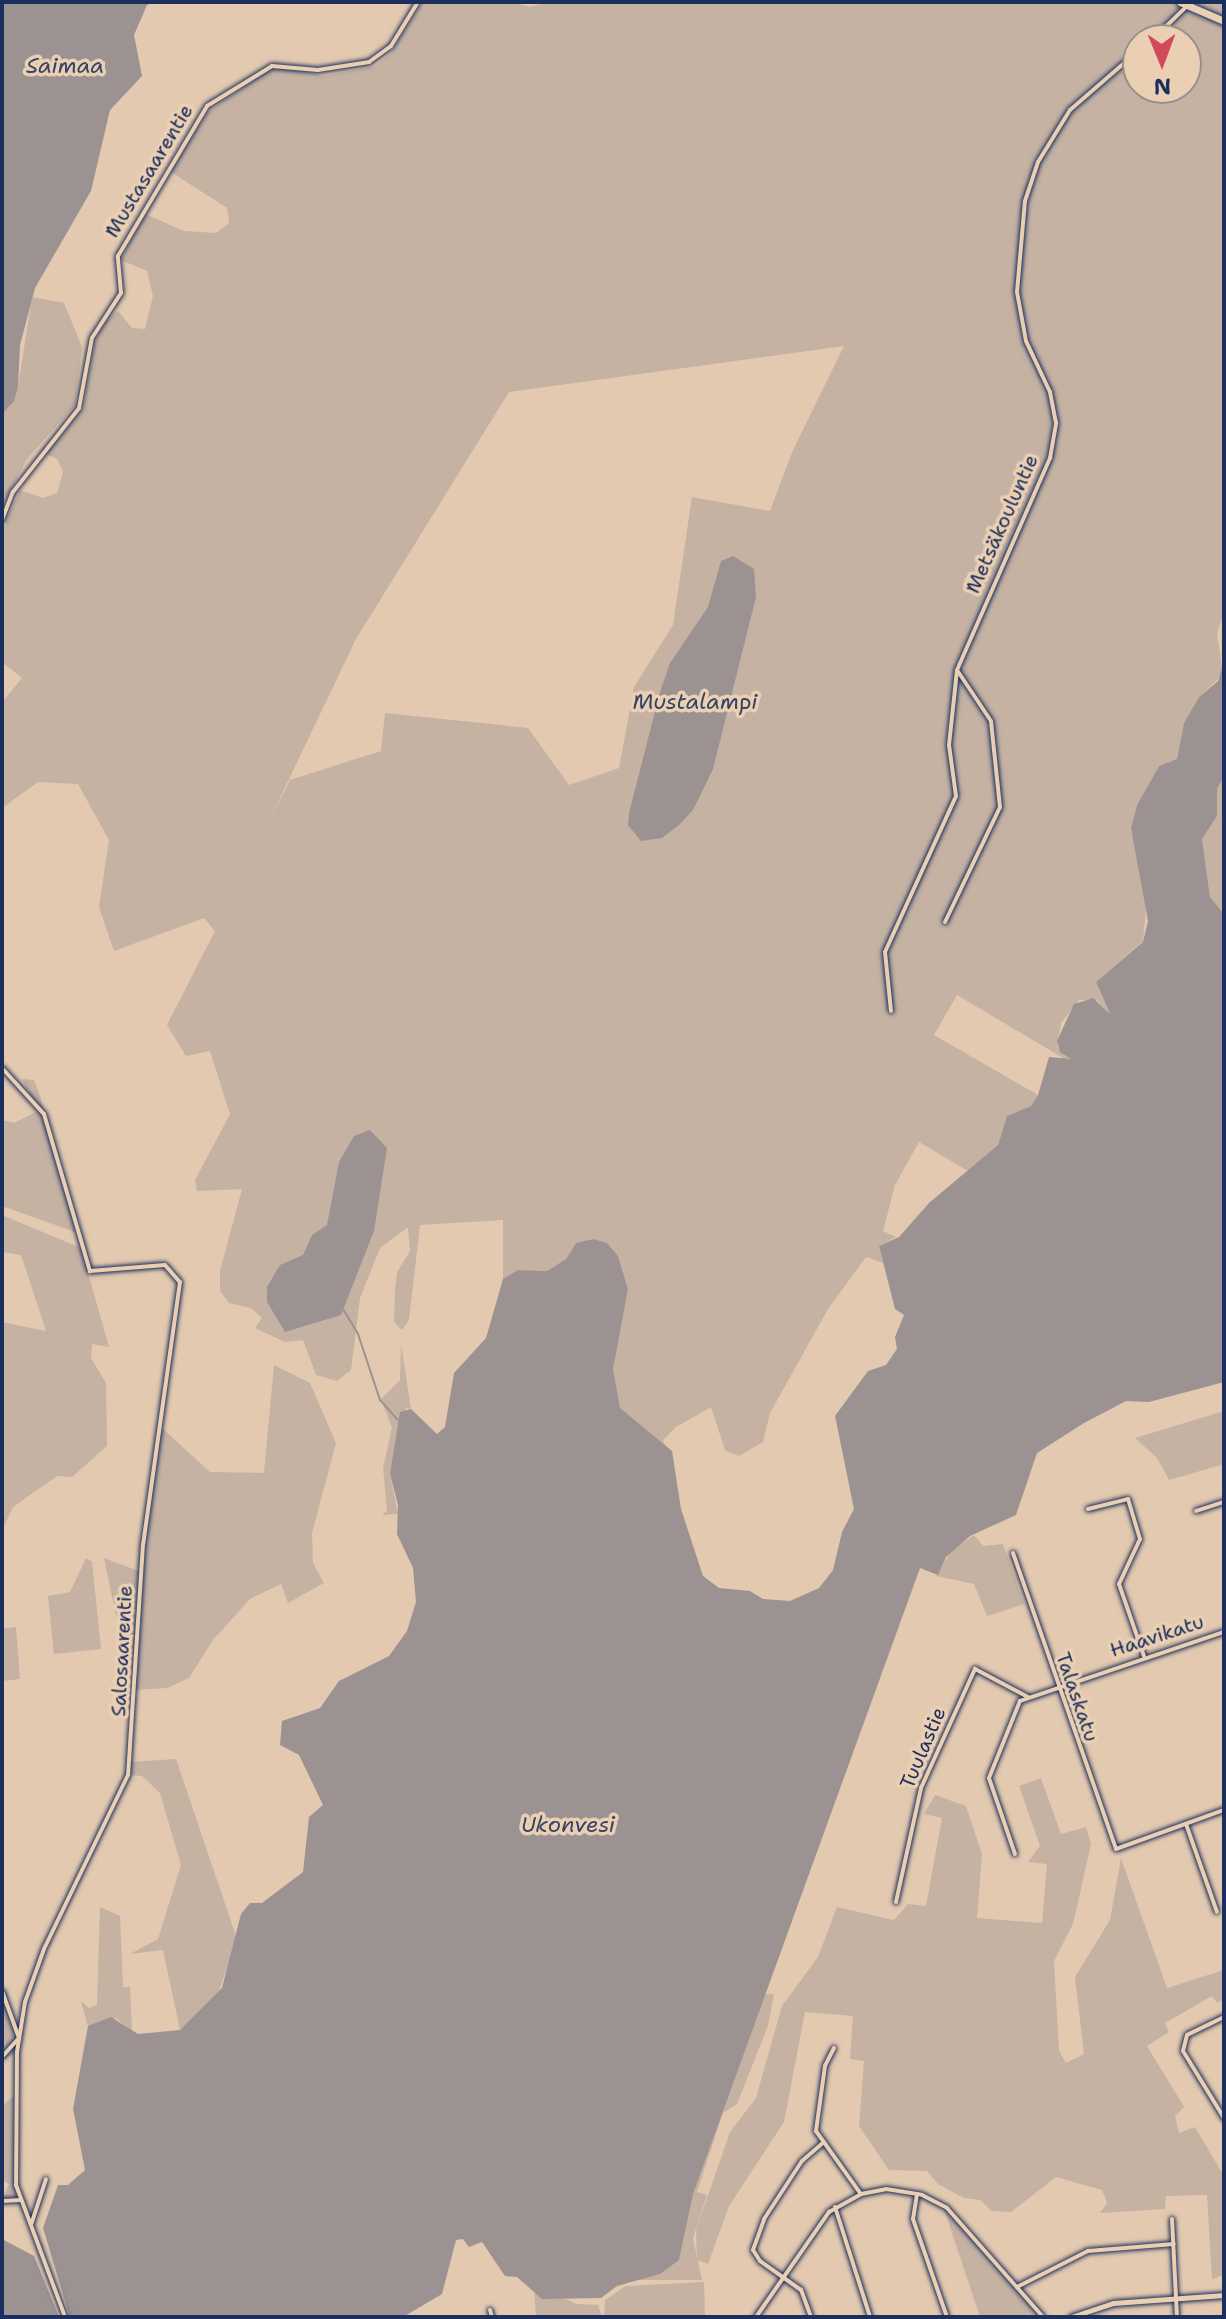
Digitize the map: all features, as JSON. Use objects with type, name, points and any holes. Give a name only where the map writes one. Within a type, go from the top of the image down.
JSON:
[{"type":"main road","points":[[1184,4],[1224,21]]},
{"type":"street","name":"Mustasaarentie","points":[[2,520],[13,492],[79,408],[92,338],[121,293],[118,256],[207,106],[272,66],[318,70],[369,62],[391,46],[418,2]]},
{"type":"street","points":[[1166,24],[1184,4]]},
{"type":"street","name":"Metsäkouluntie","points":[[891,1011],[885,952],[956,796],[950,713],[957,670],[1050,458],[1056,423],[1050,392],[1026,341],[1017,292],[1025,201],[1038,162],[1070,110],[1122,65]]},
{"type":"street","points":[[945,922],[1000,807],[991,721],[957,670]]},
{"type":"street","name":"Salosaarentie","points":[[2,1068],[44,1114],[90,1271],[165,1265],[180,1282],[143,1544],[128,1775],[44,1949],[19,2038],[16,2185],[65,2317]]},
{"type":"street","points":[[1088,1509],[1128,1499],[1140,1539],[1119,1584],[1144,1656]]},
{"type":"street","points":[[1196,1511],[1224,1502]]},
{"type":"street","name":"Talaskatu","points":[[1013,1553],[1056,1688],[1116,1849],[1186,1824]]},
{"type":"street","name":"Haavikatu","points":[[1028,1697],[1144,1656],[1224,1632]]},
{"type":"street","name":"Tuulastie","points":[[896,1902],[921,1788],[975,1669],[1028,1697]]},
{"type":"street","points":[[1015,1854],[989,1778],[1020,1701],[1028,1697]]},
{"type":"street","points":[[1217,1912],[1186,1824],[1224,1810]]},
{"type":"street","points":[[2,1991],[19,2038],[2,2057]]},
{"type":"street","points":[[1224,2017],[1187,2035],[1183,2051],[1224,2118]]},
{"type":"street","points":[[834,2048],[825,2066],[817,2119],[824,2142],[861,2194]]},
{"type":"street","points":[[811,2317],[804,2294],[755,2257],[756,2242],[764,2219],[802,2161],[824,2142]]},
{"type":"street","points":[[31,2227],[46,2179]]},
{"type":"street","points":[[756,2317],[781,2275],[835,2207],[861,2194],[886,2189],[917,2193],[964,2223],[1043,2317]]},
{"type":"street","points":[[917,2193],[913,2219],[947,2317]]},
{"type":"street","points":[[2,2201],[21,2200]]},
{"type":"street","points":[[835,2207],[870,2317]]},
{"type":"street","points":[[1172,2219],[1177,2317]]},
{"type":"street","points":[[1017,2287],[1051,2265],[1088,2251],[1174,2244]]},
{"type":"street","points":[[1071,2317],[1113,2303],[1224,2295]]},
{"type":"street","points":[[490,2310],[492,2317]]},
{"type":"shaded area","points":[[423,2],[510,2],[530,7],[548,2],[1224,2],[1224,611],[1217,634],[1223,674],[1199,697],[1184,723],[1177,759],[1159,766],[1137,805],[1131,828],[1147,898],[1143,941],[1096,982],[1110,1015],[1097,1000],[1079,1000],[1061,1023],[1057,1047],[1071,1056],[1068,1061],[957,995],[934,1035],[1038,1095],[1031,1106],[1007,1116],[998,1145],[968,1171],[919,1142],[895,1185],[883,1231],[896,1237],[879,1246],[883,1263],[866,1257],[828,1309],[770,1413],[763,1442],[739,1456],[725,1450],[711,1407],[676,1427],[663,1440],[670,1456],[658,1474],[662,1482],[655,1483],[644,1470],[646,1458],[633,1457],[626,1439],[611,1444],[598,1459],[588,1446],[580,1455],[570,1445],[557,1448],[555,1438],[540,1426],[544,1417],[538,1398],[549,1368],[597,1349],[612,1351],[613,1364],[628,1289],[618,1256],[607,1243],[593,1239],[576,1243],[566,1259],[547,1271],[518,1270],[503,1279],[503,1220],[420,1225],[409,1320],[402,1330],[394,1322],[395,1290],[397,1272],[410,1251],[408,1227],[380,1248],[360,1298],[351,1370],[337,1381],[316,1375],[303,1340],[285,1342],[255,1328],[262,1318],[251,1308],[229,1303],[220,1291],[220,1271],[242,1189],[197,1191],[195,1180],[230,1114],[210,1051],[186,1056],[167,1025],[215,931],[204,918],[114,951],[99,907],[109,840],[78,784],[38,782],[2,808],[2,702],[22,678],[2,662],[2,531],[20,490],[43,498],[57,493],[63,472],[57,459],[46,454],[83,409],[95,342],[104,323],[118,311],[132,328],[145,329],[153,296],[147,271],[121,260],[145,214],[184,231],[216,233],[229,223],[227,208],[171,172],[208,112],[270,69],[292,68],[322,76],[376,66],[391,53]],"holes":[[[844,346],[793,450],[770,511],[692,497],[673,625],[634,687],[619,768],[569,785],[528,728],[385,713],[381,751],[290,780],[268,823],[356,639],[509,392]]]},
{"type":"shaded area","points":[[32,297],[64,303],[82,347],[75,405],[27,459],[2,506],[2,414],[18,387]]},
{"type":"shaded area","points":[[1224,777],[1224,914],[1210,897],[1202,839],[1217,816],[1217,789]]},
{"type":"shaded area","points":[[22,1079],[34,1080],[40,1096],[78,1233],[2,1206],[2,1120],[14,1123],[38,1111]]},
{"type":"shaded area","points":[[2,1215],[81,1248],[109,1347],[92,1344],[91,1358],[106,1383],[107,1446],[72,1477],[57,1476],[13,1507],[2,1530],[2,1322],[46,1331],[21,1255],[2,1252]]},
{"type":"shaded area","points":[[401,1344],[411,1409],[406,1408],[390,1474],[398,1514],[382,1515],[387,1511],[383,1468],[392,1428],[381,1399],[400,1380]]},
{"type":"shaded area","points":[[274,1365],[310,1383],[336,1443],[312,1533],[313,1563],[324,1583],[288,1603],[281,1584],[250,1599],[213,1640],[189,1678],[167,1688],[133,1690],[134,1657],[116,1616],[104,1558],[141,1572],[162,1428],[210,1472],[264,1473]]},
{"type":"shaded area","points":[[1224,1411],[1224,1464],[1169,1480],[1157,1458],[1135,1438]]},
{"type":"shaded area","points":[[974,1535],[983,1546],[1003,1544],[1024,1604],[987,1616],[974,1584],[936,1576],[951,1551]]},
{"type":"shaded area","points":[[86,1558],[92,1562],[101,1649],[54,1654],[48,1596],[70,1592]]},
{"type":"shaded area","points":[[16,1627],[20,1679],[2,1681],[2,1629]]},
{"type":"shaded area","points":[[176,1759],[237,1939],[217,1997],[180,2030],[163,1950],[130,1954],[158,1939],[181,1865],[160,1793],[142,1776],[128,1775],[130,1762]]},
{"type":"shaded area","points":[[1041,1778],[1061,1834],[1086,1827],[1091,1844],[1073,1924],[1054,1961],[1059,2051],[1066,2063],[1084,2054],[1075,1977],[1110,1920],[1121,1858],[1167,1988],[1224,1970],[1224,1999],[1217,2003],[1212,1996],[1165,2023],[1169,2032],[1147,2046],[1184,2107],[1175,2116],[1179,2133],[1195,2127],[1224,2176],[1224,2275],[1212,2279],[1207,2195],[1166,2196],[1165,2209],[1100,2213],[1107,2203],[1102,2190],[1056,2177],[1011,2212],[991,2211],[981,2200],[964,2198],[938,2184],[927,2171],[889,2170],[859,2126],[864,2061],[850,2059],[853,2016],[805,2012],[784,2122],[729,2206],[708,2264],[697,2260],[696,2230],[730,2132],[756,2098],[782,2006],[818,1957],[837,1907],[894,1920],[908,1904],[926,1906],[942,1818],[924,1814],[935,1795],[966,1806],[982,1854],[977,1918],[1042,1923],[1047,1864],[1028,1862],[1040,1846],[1019,1786]]},
{"type":"shaded area","points":[[100,1907],[120,1916],[123,1987],[130,1987],[132,2031],[116,2018],[88,2026],[81,2001],[89,2008],[97,2005]]},
{"type":"shaded area","points":[[2,1991],[19,2038],[17,2052],[2,2060]]},
{"type":"shaded area","points":[[763,1994],[774,1994],[768,2026],[737,2104],[723,2113],[697,2192],[707,2195],[693,2238],[702,2280],[635,2280]]},
{"type":"shaded area","points":[[16,2094],[16,2200],[2,2201],[9,2184],[2,2180],[2,2106]]},
{"type":"shaded area","points":[[944,2209],[960,2225],[1040,2317],[980,2317]]},
{"type":"shaded area","points":[[496,2257],[563,2291],[562,2297],[576,2304],[598,2305],[602,2317],[536,2317],[534,2290],[517,2277],[505,2276]]},
{"type":"shaded area","points":[[704,2282],[705,2317],[604,2317],[605,2300],[626,2286]]},
{"type":"water","name":"Saimaa","points":[[2,2],[155,2],[147,5],[134,35],[142,76],[110,110],[91,191],[35,288],[20,345],[18,387],[14,401],[2,414]]},
{"type":"water","name":"Mustalampi","points":[[733,556],[754,569],[756,597],[713,769],[693,810],[679,825],[662,838],[641,841],[628,825],[629,813],[660,692],[670,663],[708,607],[721,561]]},
{"type":"water","name":"Ukonvesi","points":[[1224,662],[1224,777],[1217,789],[1217,816],[1202,839],[1210,897],[1224,914],[1224,1382],[1149,1402],[1126,1401],[1084,1423],[1037,1453],[1016,1515],[970,1536],[946,1557],[938,1575],[920,1568],[693,2194],[679,2260],[660,2274],[617,2286],[601,2298],[542,2299],[517,2277],[505,2276],[482,2242],[469,2247],[463,2239],[456,2240],[442,2294],[403,2317],[70,2317],[43,2228],[58,2185],[68,2185],[85,2170],[73,2109],[88,2026],[111,2017],[138,2034],[180,2030],[222,1988],[241,1914],[250,1903],[262,1903],[303,1872],[309,1817],[323,1805],[299,1755],[280,1745],[282,1721],[320,1708],[339,1681],[389,1656],[407,1631],[416,1602],[413,1568],[397,1534],[398,1505],[390,1474],[400,1412],[411,1409],[437,1434],[445,1427],[454,1373],[486,1338],[503,1279],[518,1270],[547,1271],[566,1259],[576,1243],[593,1239],[607,1243],[618,1256],[628,1289],[613,1369],[620,1408],[672,1451],[681,1509],[703,1576],[719,1588],[750,1591],[763,1599],[790,1601],[819,1588],[833,1570],[842,1532],[854,1509],[835,1416],[868,1371],[886,1365],[897,1349],[895,1337],[904,1315],[895,1309],[879,1246],[899,1237],[929,1203],[998,1145],[1007,1116],[1031,1106],[1038,1095],[1049,1057],[1071,1059],[1060,1052],[1057,1041],[1074,1004],[1093,998],[1110,1014],[1096,982],[1143,942],[1148,921],[1131,828],[1137,805],[1159,766],[1177,759],[1184,723],[1199,697],[1218,681]]},
{"type":"water","points":[[370,1130],[387,1148],[374,1231],[341,1315],[285,1332],[267,1302],[267,1287],[280,1265],[303,1255],[312,1235],[327,1225],[339,1162],[354,1136]]},
{"type":"water","points":[[2,2239],[34,2256],[59,2317],[2,2317]]},
{"type":"waterway","points":[[343,1309],[358,1334],[380,1400],[398,1420]]}]
